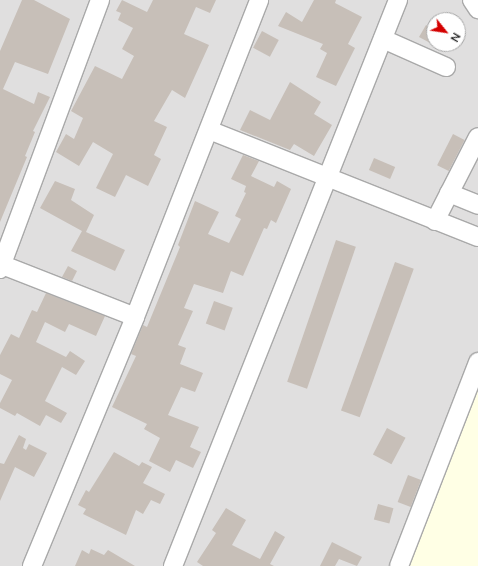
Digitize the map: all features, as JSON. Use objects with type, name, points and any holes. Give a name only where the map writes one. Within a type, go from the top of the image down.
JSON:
[{"type":"street","points":[[100,0],[1,266],[135,317]]},
{"type":"street","points":[[32,566],[135,317],[259,0]]},
{"type":"street","points":[[173,566],[398,0]]},
{"type":"street","points":[[472,0],[478,9]]},
{"type":"street","points":[[383,39],[446,67]]},
{"type":"street","points":[[209,130],[329,176],[435,221],[478,237]]},
{"type":"street","points":[[435,221],[478,137]]},
{"type":"street","points":[[449,193],[478,205]]},
{"type":"street","points":[[399,566],[478,362]]},
{"type":"shaded area","points":[[0,0],[478,0],[478,566],[0,566]]},
{"type":"shaded area","points":[[478,389],[478,566],[404,566]]},
{"type":"building","points":[[22,0],[34,0],[70,19],[48,74],[15,62],[3,89],[34,104],[38,92],[50,97],[33,131],[35,132],[25,156],[27,157],[0,222],[0,51]]},
{"type":"building","points":[[122,0],[147,12],[153,0],[216,0],[210,13],[196,7],[184,34],[209,45],[185,98],[172,90],[154,121],[167,127],[154,155],[161,159],[148,186],[126,175],[115,197],[96,188],[113,154],[93,142],[79,166],[56,152],[66,134],[74,139],[83,118],[71,111],[95,66],[122,79],[134,56],[122,49],[133,28],[118,20],[121,13],[116,11]]},
{"type":"building","points":[[314,0],[336,0],[335,3],[362,17],[348,44],[355,48],[336,86],[316,77],[327,53],[320,49],[323,44],[278,26],[286,12],[302,22]]},
{"type":"building","points":[[426,25],[426,41],[419,37]]},
{"type":"building","points":[[262,31],[279,40],[270,57],[253,48]]},
{"type":"building","points":[[290,82],[321,102],[314,114],[332,125],[314,156],[294,144],[290,150],[240,130],[250,110],[270,120]]},
{"type":"building","points":[[453,134],[465,140],[449,171],[437,165]]},
{"type":"building","points":[[243,155],[259,161],[251,176],[274,187],[277,181],[291,189],[276,223],[271,220],[267,229],[264,228],[243,276],[231,271],[223,293],[194,284],[184,308],[193,311],[178,345],[186,348],[180,364],[203,373],[195,392],[181,387],[168,415],[199,427],[190,447],[201,452],[193,468],[176,460],[170,472],[149,461],[160,438],[144,429],[147,424],[112,407],[136,356],[131,354],[143,325],[147,327],[180,247],[178,245],[195,201],[219,212],[208,234],[229,243],[241,219],[235,216],[246,193],[244,192],[246,186],[231,179]]},
{"type":"building","points":[[374,158],[395,167],[390,179],[369,170]]},
{"type":"building","points":[[55,181],[75,189],[71,200],[94,215],[86,232],[125,250],[115,271],[71,251],[82,231],[40,208]]},
{"type":"building","points":[[336,240],[356,247],[307,389],[287,382]]},
{"type":"building","points":[[395,262],[414,269],[360,417],[341,410]]},
{"type":"building","points":[[68,266],[77,271],[72,281],[62,277]]},
{"type":"building","points":[[46,293],[105,316],[96,336],[69,324],[65,332],[45,322],[36,342],[66,357],[70,351],[85,361],[76,375],[62,367],[45,401],[67,413],[61,423],[46,415],[40,426],[17,413],[15,416],[0,408],[0,403],[12,380],[0,374],[0,355],[11,334],[19,338],[32,310],[37,312]]},
{"type":"building","points":[[214,301],[233,308],[225,330],[206,324]]},
{"type":"building","points":[[387,428],[406,438],[391,464],[373,454]]},
{"type":"building","points":[[19,435],[26,439],[23,448],[26,450],[29,444],[47,453],[34,477],[15,467],[0,501],[0,463],[4,464]]},
{"type":"building","points":[[114,452],[139,466],[142,462],[152,467],[143,483],[165,494],[160,504],[151,500],[143,514],[136,510],[126,535],[83,514],[86,509],[78,505],[86,490],[89,492]]},
{"type":"building","points":[[408,475],[421,480],[411,507],[398,502]]},
{"type":"building","points":[[378,504],[393,508],[389,524],[374,519]]},
{"type":"building","points":[[226,508],[246,520],[232,545],[260,559],[275,531],[285,537],[270,564],[274,566],[203,566],[197,562],[216,533],[212,530]]},
{"type":"building","points":[[332,542],[362,557],[357,566],[339,559],[335,566],[320,566]]},
{"type":"building","points":[[91,549],[104,555],[108,550],[135,566],[75,566],[82,550],[89,554]]}]
